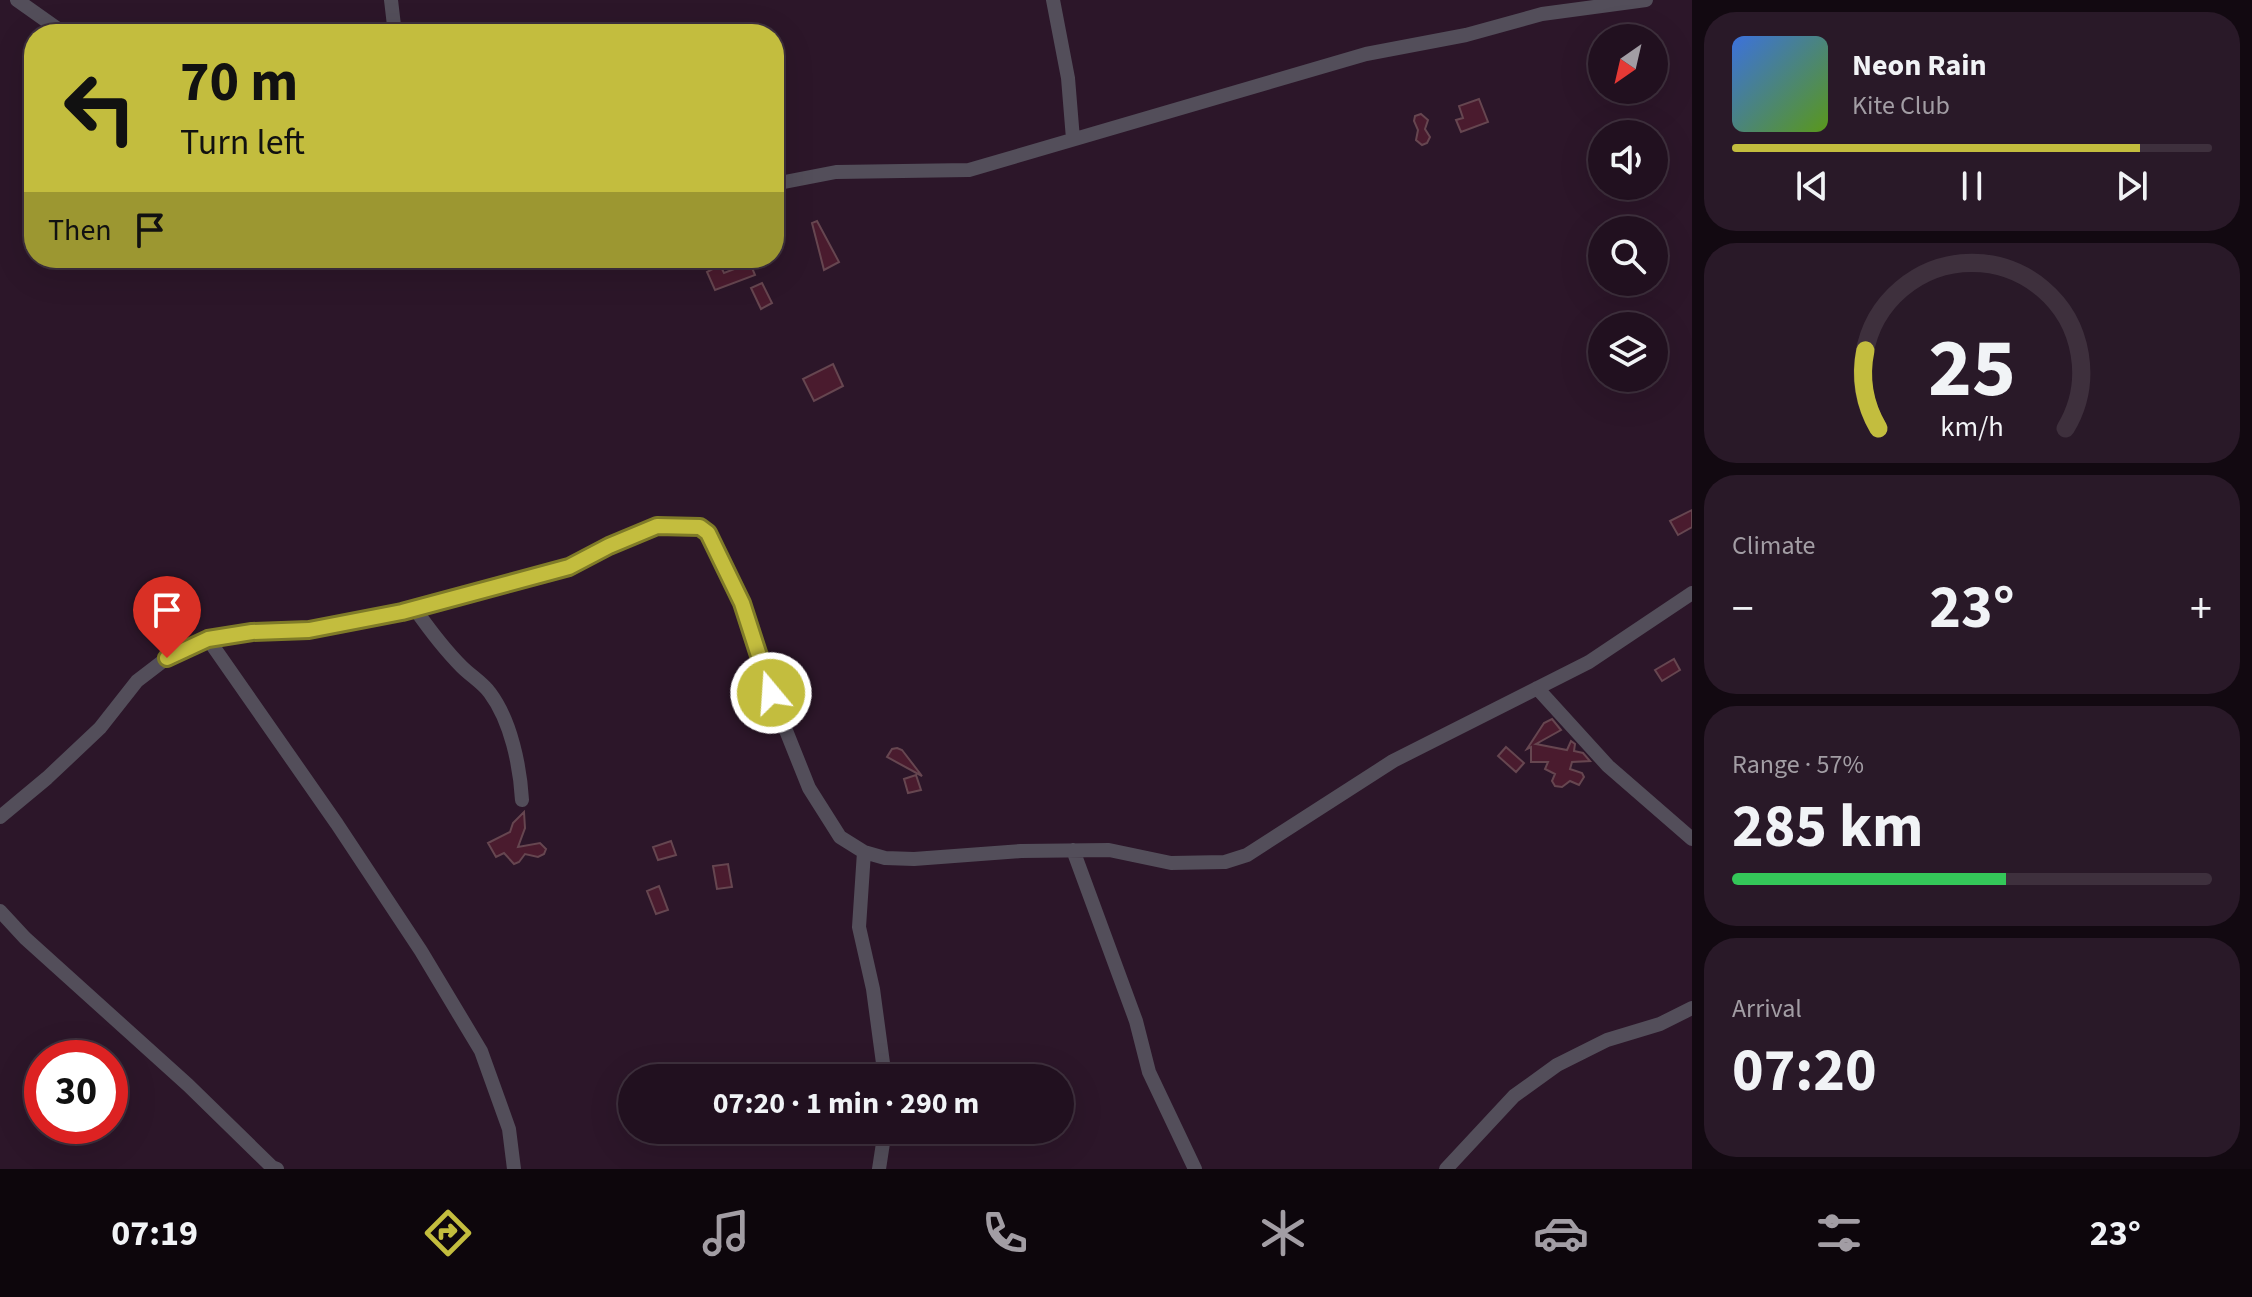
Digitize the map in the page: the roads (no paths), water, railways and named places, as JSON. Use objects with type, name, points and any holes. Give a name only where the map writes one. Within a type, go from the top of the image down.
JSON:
[{"type":"street","points":[[17,0],[51,24]]},
{"type":"street","points":[[391,0],[394,24]]},
{"type":"street","points":[[1053,0],[1068,78],[1073,139]]},
{"type":"street","points":[[784,182],[836,172],[969,170],[1366,54],[1466,35],[1542,14],[1646,0]]},
{"type":"street","points":[[0,817],[100,728],[137,681],[167,658],[208,639],[252,632],[309,630],[415,609],[569,567],[657,526],[700,527],[708,533],[742,603],[771,693],[809,788],[840,837],[864,852],[885,858],[1109,850],[1171,863],[1225,862],[1247,855],[1393,761],[1589,662],[1692,593]]},
{"type":"street","points":[[415,609],[460,665],[490,693],[513,744],[521,771],[522,800]]},
{"type":"street","points":[[208,639],[388,900],[481,1051],[509,1129],[514,1169]]},
{"type":"street","points":[[1537,688],[1608,766],[1692,839]]},
{"type":"street","points":[[1073,850],[1136,1021],[1149,1072],[1195,1169]]},
{"type":"street","points":[[864,852],[859,927],[873,989],[883,1064]]},
{"type":"street","points":[[0,911],[25,938],[277,1169]]},
{"type":"street","points":[[1446,1169],[1514,1096],[1557,1065],[1607,1040],[1660,1024],[1692,1008]]},
{"type":"street","points":[[879,1169],[883,1144]]}]
